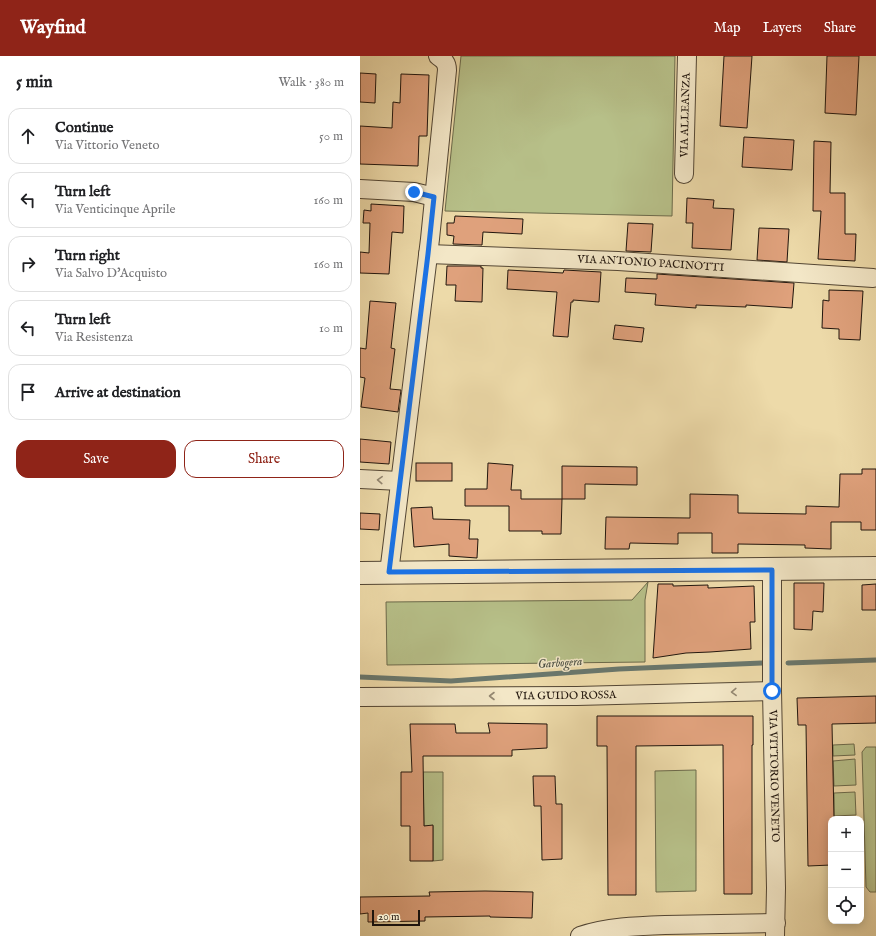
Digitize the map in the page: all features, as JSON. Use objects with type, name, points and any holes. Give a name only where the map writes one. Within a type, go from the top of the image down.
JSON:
[{"type":"street","name":"VIA ALLEANZA","points":[[684,174],[687,56]]},
{"type":"street","points":[[389,572],[434,197],[447,70],[446,64],[442,59]]},
{"type":"street","points":[[360,190],[414,192],[434,197]]},
{"type":"street","name":"VIA ANTONIO PACINOTTI","points":[[428,254],[618,261],[873,278]]},
{"type":"street","points":[[360,479],[400,482]]},
{"type":"street","points":[[360,573],[876,568]]},
{"type":"street","name":"VIA VITTORIO VENETO","points":[[772,570],[772,691],[776,880],[775,930]]},
{"type":"street","name":"VIA GUIDO ROSSA","points":[[360,697],[585,696],[772,691]]},
{"type":"street","points":[[580,936],[605,929],[645,925],[775,930]]},
{"type":"green space","points":[[461,56],[675,56],[672,216],[445,211]]},
{"type":"green space","points":[[648,582],[645,600],[645,662],[387,665],[386,602],[632,600]]},
{"type":"green space","points":[[854,744],[855,755],[833,756],[833,745]]},
{"type":"green space","points":[[866,747],[876,747],[876,892],[870,892],[866,887],[862,752]]},
{"type":"green space","points":[[855,759],[856,785],[834,786],[833,761]]},
{"type":"green space","points":[[696,770],[696,891],[656,892],[655,771]]},
{"type":"green space","points":[[423,772],[443,772],[443,860],[433,861],[433,826],[424,826]]},
{"type":"green space","points":[[855,792],[856,815],[834,816],[834,793]]},
{"type":"building","points":[[724,56],[752,56],[747,128],[720,126]]},
{"type":"building","points":[[827,56],[859,56],[856,115],[825,113]]},
{"type":"building","points":[[360,73],[376,74],[375,103],[360,102]]},
{"type":"building","points":[[401,74],[429,75],[427,136],[419,136],[418,166],[360,164],[360,126],[392,128],[393,102],[400,103]]},
{"type":"building","points":[[744,137],[794,140],[792,170],[742,167]]},
{"type":"building","points":[[814,141],[831,142],[830,193],[845,193],[845,234],[856,234],[855,261],[818,259],[821,211],[813,211]]},
{"type":"building","points":[[687,198],[714,200],[713,208],[734,209],[731,250],[692,248],[693,223],[686,223]]},
{"type":"building","points":[[371,204],[404,206],[403,233],[392,232],[389,274],[360,273],[360,252],[369,253],[370,223],[363,223],[364,210],[371,211]]},
{"type":"building","points":[[455,216],[523,219],[522,234],[483,232],[482,245],[453,244],[454,236],[447,235],[447,223],[454,223]]},
{"type":"building","points":[[628,223],[653,224],[651,252],[626,251]]},
{"type":"building","points":[[759,228],[789,229],[787,262],[757,260]]},
{"type":"building","points":[[447,266],[481,266],[481,268],[483,268],[482,302],[455,301],[456,285],[446,285]]},
{"type":"building","points":[[508,270],[563,273],[564,270],[601,272],[599,302],[573,300],[573,302],[571,302],[568,337],[553,336],[557,292],[507,289]]},
{"type":"building","points":[[657,274],[794,283],[792,308],[746,305],[746,307],[696,305],[696,308],[655,305],[656,294],[625,292],[626,278],[657,279]]},
{"type":"building","points":[[829,290],[863,291],[860,340],[839,339],[839,329],[822,328],[823,300],[829,301]]},
{"type":"building","points":[[370,301],[396,303],[391,348],[395,349],[390,389],[401,390],[398,412],[361,407],[365,378],[360,377],[360,348],[366,349]]},
{"type":"building","points":[[615,325],[644,328],[642,342],[613,339]]},
{"type":"building","points":[[360,439],[391,442],[389,464],[360,462]]},
{"type":"building","points":[[416,463],[452,463],[452,481],[416,481]]},
{"type":"building","points":[[488,463],[513,465],[511,490],[521,490],[521,499],[562,499],[561,534],[542,534],[542,531],[509,531],[509,506],[465,506],[465,489],[487,489]]},
{"type":"building","points":[[562,466],[637,467],[637,485],[585,484],[585,499],[562,499]]},
{"type":"building","points":[[862,469],[876,469],[876,530],[861,530],[861,522],[831,522],[831,549],[805,548],[805,545],[738,544],[738,553],[712,553],[712,533],[678,533],[678,544],[630,543],[629,549],[605,549],[606,517],[690,518],[690,494],[738,495],[738,513],[806,514],[806,506],[839,507],[840,474],[862,474]]},
{"type":"building","points":[[432,507],[433,519],[470,520],[469,539],[478,539],[477,558],[449,556],[449,544],[414,547],[411,508]]},
{"type":"building","points":[[360,513],[380,514],[379,530],[360,529]]},
{"type":"building","points":[[794,583],[824,583],[823,612],[813,611],[812,630],[794,629]]},
{"type":"building","points":[[658,584],[673,584],[673,586],[708,585],[708,588],[754,586],[755,622],[750,622],[751,649],[686,653],[653,658]]},
{"type":"building","points":[[876,584],[876,610],[862,610],[862,585]]},
{"type":"building","points":[[876,696],[876,723],[832,724],[834,816],[828,816],[828,865],[808,866],[806,725],[798,725],[797,698]]},
{"type":"building","points":[[597,716],[753,716],[752,894],[724,894],[723,745],[636,746],[636,895],[608,895],[607,746],[597,746]]},
{"type":"building","points":[[488,723],[547,724],[547,748],[512,750],[512,756],[423,756],[424,826],[433,825],[433,861],[410,861],[410,826],[401,826],[401,772],[412,772],[410,724],[455,724],[456,733],[490,733]]},
{"type":"building","points":[[533,776],[555,776],[556,804],[562,804],[562,859],[542,860],[541,806],[534,806]]},
{"type":"building","points":[[429,892],[533,892],[532,918],[490,916],[425,917],[425,921],[368,922],[368,913],[360,914],[360,897],[430,896]]},
{"type":"waterway","name":"Garbogera","points":[[788,663],[876,660]]},
{"type":"waterway","name":"Garbogera","points":[[360,677],[451,681],[619,669],[762,663]]},
{"type":"route","points":[[414,192],[434,197],[389,572],[772,570],[772,691]]}]
